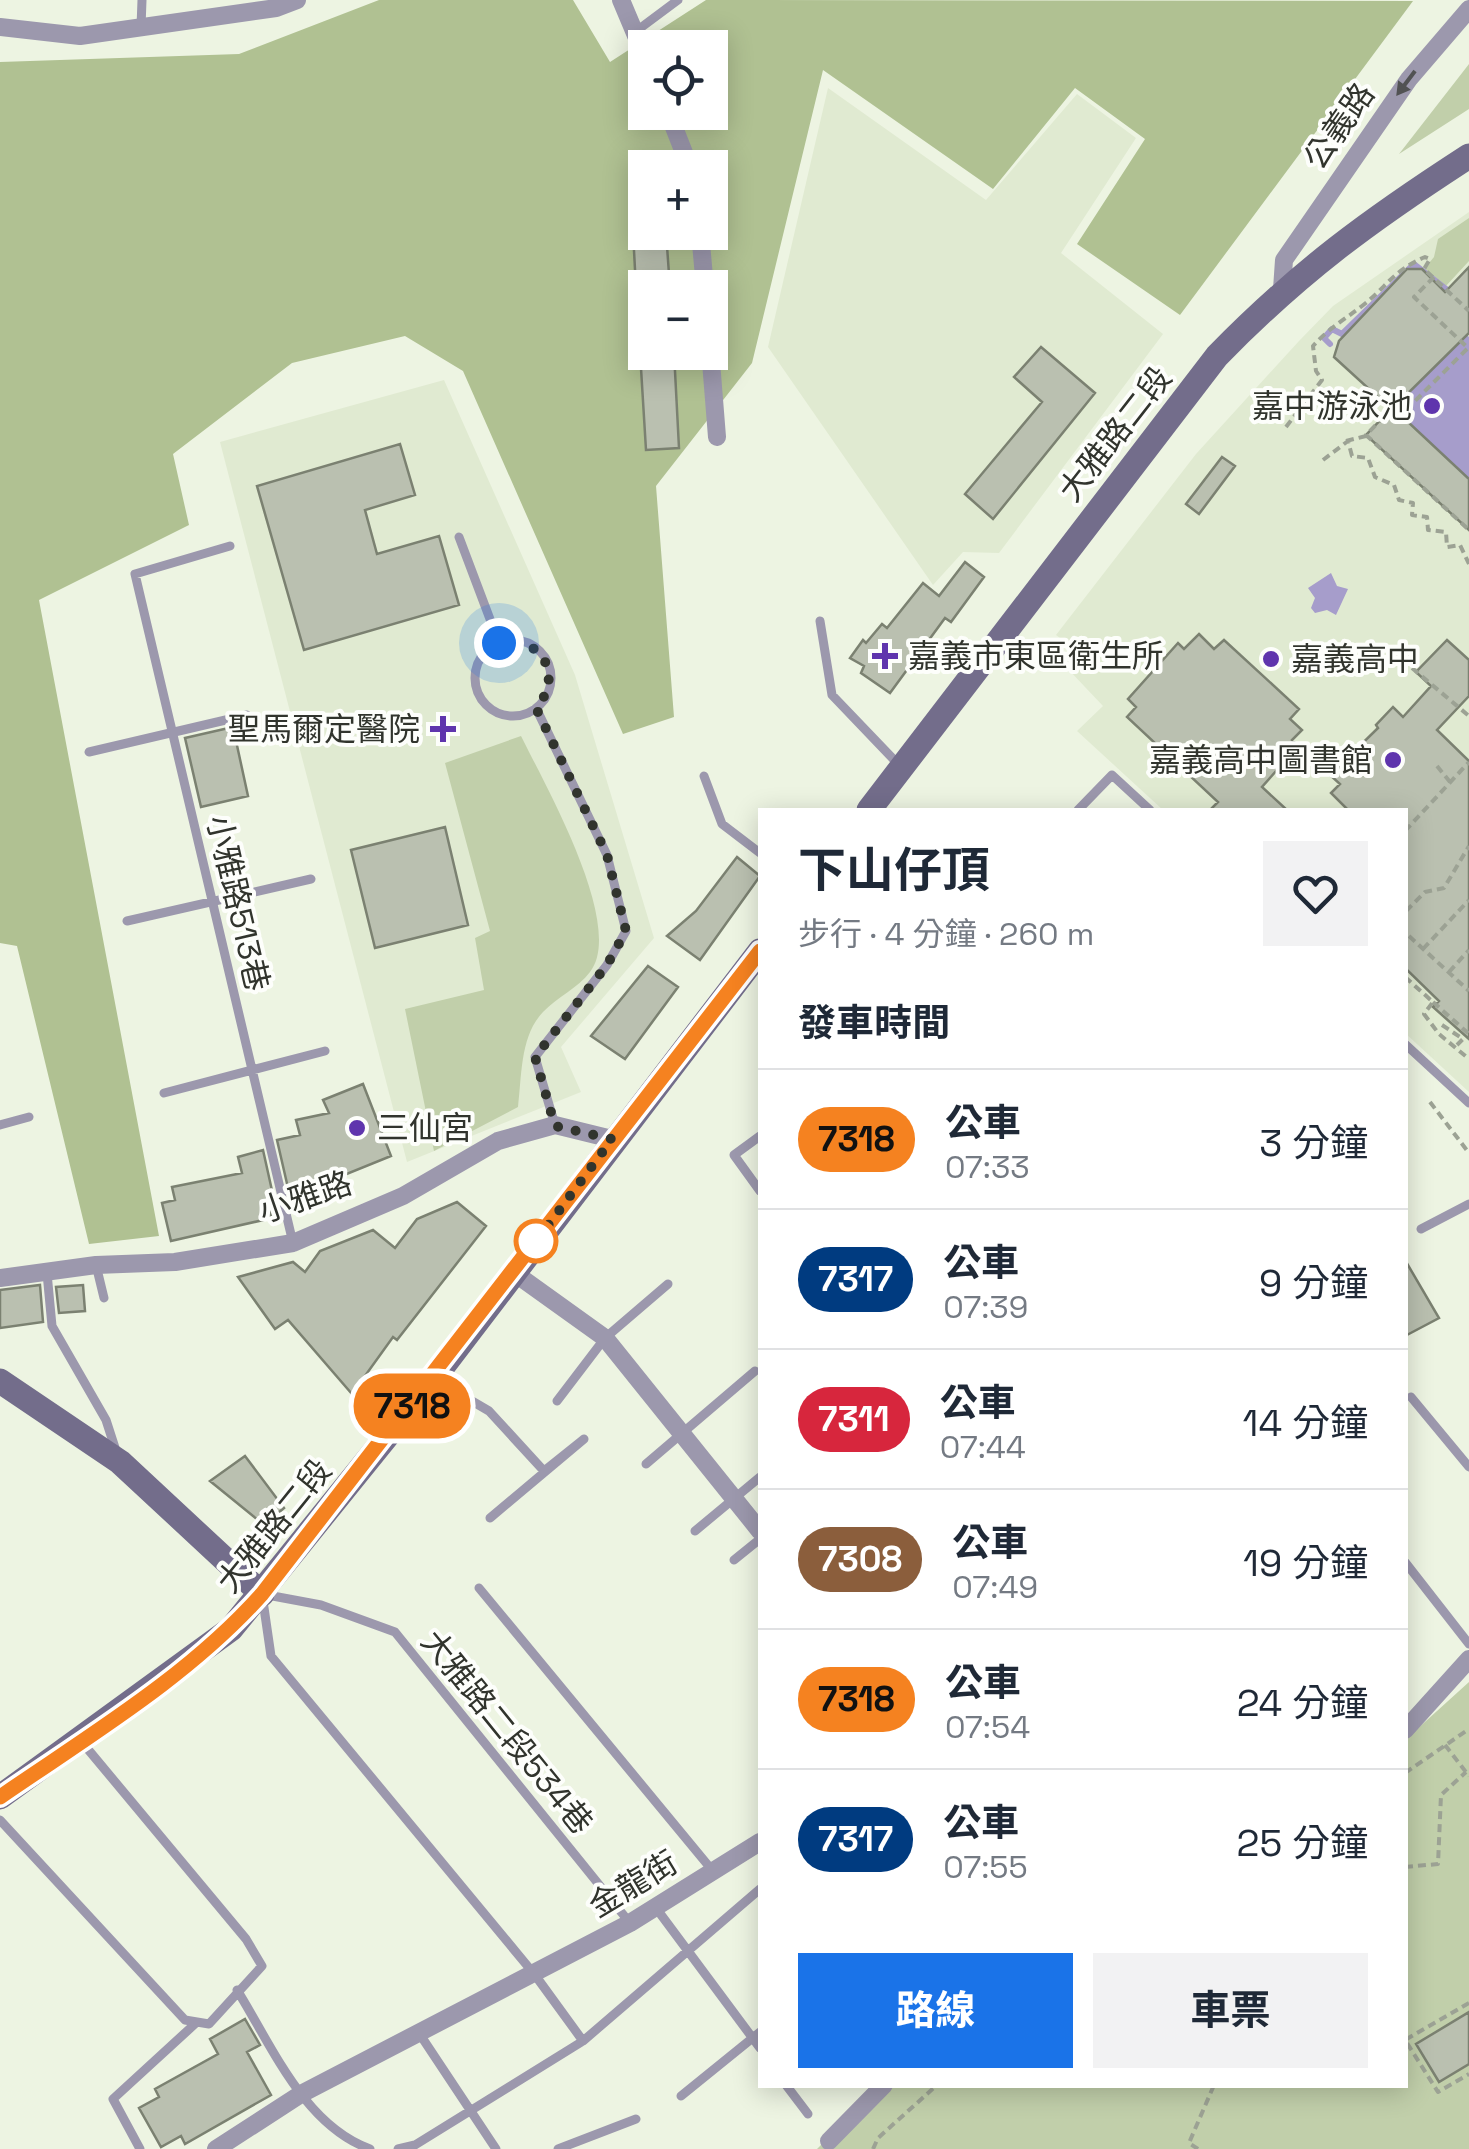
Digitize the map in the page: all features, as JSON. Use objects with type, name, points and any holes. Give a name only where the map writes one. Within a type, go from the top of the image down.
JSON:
[{"type":"main road","name":"大雅路二段","points":[[871,808],[1217,356],[1282,289],[1363,224],[1469,156]]},
{"type":"main road","name":"大雅路二段","points":[[0,1797],[219,1639],[262,1594],[434,1378],[612,1139],[757,960]]},
{"type":"main road","points":[[0,1381],[120,1462],[262,1594]]},
{"type":"street","points":[[0,27],[80,36],[276,8],[297,0]]},
{"type":"street","points":[[621,0],[634,30]]},
{"type":"street","name":"公義路","points":[[1282,289],[1284,260],[1409,78],[1469,9]]},
{"type":"street","points":[[712,370],[718,437]]},
{"type":"street","name":"小雅路","points":[[0,1278],[96,1266],[175,1262],[294,1242],[402,1196],[498,1141],[555,1126],[612,1139]]},
{"type":"street","points":[[513,1272],[604,1338],[686,1434],[758,1529]]},
{"type":"street","points":[[1408,1727],[1469,1660]]},
{"type":"street","name":"金龍街","points":[[216,2149],[301,2094],[417,2030],[535,1975],[630,1924],[758,1843]]},
{"type":"street","points":[[830,2141],[881,2088]]},
{"type":"lane","points":[[140,27],[142,0]]},
{"type":"lane","points":[[638,30],[678,0]]},
{"type":"lane","points":[[459,537],[499,643]]},
{"type":"lane","name":"小雅路513巷","points":[[230,546],[134,574],[294,1242]]},
{"type":"lane","points":[[820,621],[832,695],[902,768]]},
{"type":"lane","points":[[511,640],[534,647],[548,665],[549,688],[536,708],[512,716],[499,714],[479,697],[475,671],[480,659],[499,643],[511,640]]},
{"type":"lane","points":[[536,708],[607,855],[626,931],[607,965],[535,1057],[555,1126]]},
{"type":"lane","points":[[89,752],[247,715]]},
{"type":"lane","points":[[1080,808],[1112,775],[1148,808]]},
{"type":"lane","points":[[704,776],[722,824],[758,851]]},
{"type":"lane","points":[[126,921],[312,879]]},
{"type":"lane","points":[[1408,1047],[1469,1103]]},
{"type":"lane","points":[[164,1093],[325,1052]]},
{"type":"lane","points":[[0,1125],[29,1117]]},
{"type":"lane","points":[[758,1137],[734,1155],[758,1188]]},
{"type":"lane","points":[[1421,1228],[1469,1204]]},
{"type":"lane","points":[[96,1266],[104,1298]]},
{"type":"lane","points":[[46,1273],[52,1326],[106,1420],[120,1462]]},
{"type":"lane","points":[[557,1401],[604,1338],[668,1284]]},
{"type":"lane","points":[[646,1464],[686,1434],[755,1371]]},
{"type":"lane","points":[[434,1378],[489,1411],[544,1472],[584,1439],[490,1518]]},
{"type":"lane","points":[[1411,1397],[1469,1467]]},
{"type":"lane","points":[[696,1531],[758,1480]]},
{"type":"lane","points":[[734,1560],[758,1541]]},
{"type":"lane","points":[[1408,1566],[1469,1644]]},
{"type":"lane","points":[[479,1588],[712,1870]]},
{"type":"lane","points":[[262,1594],[271,1656],[535,1975],[583,2041]]},
{"type":"lane","name":"大雅路二段534巷","points":[[262,1594],[320,1604],[394,1632],[630,1924]]},
{"type":"lane","points":[[0,1820],[184,2020],[209,2024],[262,1966],[246,1940],[81,1741]]},
{"type":"lane","points":[[398,2149],[416,2145],[583,2041],[758,1890]]},
{"type":"lane","points":[[654,1906],[756,2035],[681,2096]]},
{"type":"lane","points":[[237,1990],[301,2094],[338,2134],[370,2149]]},
{"type":"lane","points":[[140,2149],[113,2099],[198,2022]]},
{"type":"lane","points":[[417,2030],[496,2149]]},
{"type":"lane","points":[[788,2088],[808,2114]]},
{"type":"lane","points":[[558,2149],[636,2119]]},
{"type":"path","points":[[1286,427],[1322,380],[1314,346],[1336,320],[1364,305],[1380,285],[1408,264],[1425,256],[1430,260],[1424,268],[1469,311]]},
{"type":"path","points":[[1323,460],[1348,441],[1366,435],[1393,407],[1401,415],[1468,348],[1414,297],[1434,277]]},
{"type":"path","points":[[1366,435],[1469,530]]},
{"type":"path","points":[[1348,441],[1352,456],[1368,458],[1375,477],[1394,486],[1399,500],[1413,502],[1412,515],[1427,517],[1428,530],[1446,532],[1447,547],[1460,545],[1469,564]]},
{"type":"path","points":[[1412,668],[1469,716]]},
{"type":"path","points":[[1408,829],[1469,762]]},
{"type":"path","points":[[1436,766],[1450,782]]},
{"type":"path","points":[[1408,909],[1426,892],[1444,888],[1469,846]]},
{"type":"path","points":[[1424,949],[1469,900]]},
{"type":"path","points":[[1408,936],[1469,991]]},
{"type":"path","points":[[1448,972],[1469,950]]},
{"type":"path","points":[[1408,980],[1469,1034]]},
{"type":"path","points":[[1434,1002],[1424,1014],[1463,1039],[1456,1046]]},
{"type":"path","points":[[1435,1024],[1434,1028],[1469,1059]]},
{"type":"path","points":[[1441,1033],[1442,1025]]},
{"type":"path","points":[[1430,1102],[1469,1154]]},
{"type":"path","points":[[1408,1771],[1469,1729]]},
{"type":"path","points":[[1408,1867],[1438,1864],[1441,1796],[1468,1774],[1445,1746]]},
{"type":"path","points":[[1408,2038],[1469,2002]]},
{"type":"path","points":[[1408,2045],[1438,2092],[1469,2074]]},
{"type":"path","points":[[873,2149],[878,2138],[934,2088]]},
{"type":"path","points":[[1198,2149],[1189,2143],[1213,2088]]},
{"type":"shaded area","points":[[1469,64],[1469,109],[1399,154]]},
{"type":"shaded area","points":[[828,88],[986,200],[1077,94],[1136,138],[1061,253],[1163,334],[999,553],[963,552],[933,585],[768,347]]},
{"type":"shaded area","name":"嘉義高中","points":[[1469,212],[1469,1092],[1408,1036],[1408,808],[1161,808],[1077,731],[1103,706],[1067,668],[1077,651],[1056,635],[1196,454],[1333,306]]},
{"type":"shaded area","points":[[1469,218],[1469,261],[1445,287],[1424,269],[1434,257],[1438,239]]},
{"type":"shaded area","name":"嘉中游泳池","points":[[1469,337],[1469,479],[1393,407]]},
{"type":"shaded area","name":"聖馬爾定醫院","points":[[444,380],[575,675],[654,938],[561,1047],[581,1092],[407,1162],[220,442]]},
{"type":"shaded area","points":[[1331,573],[1337,586],[1348,589],[1336,615],[1327,610],[1315,613],[1311,608],[1315,598],[1308,588]]},
{"type":"shaded area","points":[[521,736],[578,854],[598,922],[598,951],[585,978],[535,1022],[523,1056],[518,1107],[434,1151],[405,1009],[484,990],[475,938],[490,931],[445,763]]},
{"type":"shaded area","points":[[1469,1682],[1469,2149],[817,2149],[878,2088],[1408,2088],[1408,1737]]},
{"type":"green space","points":[[379,0],[573,0],[610,62],[628,50],[628,130],[728,130],[728,30],[660,30],[706,0],[1413,1],[1180,315],[1077,244],[1145,139],[1075,88],[993,189],[823,70],[752,363],[656,486],[674,717],[623,734],[463,371],[405,336],[292,363],[173,454],[189,525],[39,600],[159,1236],[89,1244],[17,946],[0,943],[0,62],[239,54]]},
{"type":"building","points":[[634,250],[667,250],[669,270],[635,270]]},
{"type":"building","points":[[1469,267],[1469,333],[1393,408],[1469,479],[1469,530],[1366,435],[1391,409],[1334,357],[1339,341],[1407,269],[1422,269],[1445,292]]},
{"type":"building","points":[[1041,347],[1095,393],[993,519],[965,494],[1042,402],[1014,377]]},
{"type":"building","points":[[641,370],[675,370],[679,448],[646,450]]},
{"type":"building","points":[[400,444],[415,495],[365,510],[377,554],[439,536],[459,605],[304,650],[257,486]]},
{"type":"building","points":[[1222,457],[1235,466],[1199,514],[1186,504]]},
{"type":"building","points":[[965,562],[984,577],[951,622],[945,618],[890,693],[861,673],[864,666],[850,658],[863,640],[866,643],[882,624],[887,628],[923,583],[939,596]]},
{"type":"building","points":[[1199,634],[1214,649],[1224,640],[1299,709],[1290,719],[1302,730],[1292,740],[1298,746],[1262,787],[1285,808],[1212,808],[1218,802],[1127,717],[1136,707],[1128,699],[1178,643],[1184,649]]},
{"type":"building","points":[[1447,640],[1469,660],[1469,696],[1437,730],[1469,761],[1469,1039],[1433,1007],[1439,1001],[1408,971],[1408,808],[1346,808],[1331,793],[1340,784],[1330,775],[1378,728],[1376,725],[1393,707],[1403,717],[1431,686],[1416,672]]},
{"type":"building","points":[[233,727],[248,796],[201,807],[185,738]]},
{"type":"building","points":[[445,827],[468,925],[375,948],[351,850]]},
{"type":"building","points":[[737,857],[758,874],[700,960],[667,936],[696,911]]},
{"type":"building","points":[[648,966],[678,987],[625,1059],[591,1036]]},
{"type":"building","points":[[363,1084],[391,1156],[344,1175],[347,1188],[291,1201],[277,1140],[300,1135],[296,1120],[329,1113],[323,1100]]},
{"type":"building","points":[[263,1150],[275,1204],[268,1206],[272,1218],[171,1241],[162,1203],[175,1200],[172,1187],[242,1173],[238,1157]]},
{"type":"building","points":[[457,1202],[486,1226],[397,1340],[393,1337],[352,1394],[288,1320],[275,1329],[238,1277],[293,1262],[305,1272],[320,1251],[373,1230],[395,1248],[417,1219]]},
{"type":"building","points":[[1408,1265],[1439,1318],[1408,1334]]},
{"type":"building","points":[[40,1285],[43,1322],[0,1328],[0,1290]]},
{"type":"building","points":[[83,1285],[85,1311],[59,1313],[56,1287]]},
{"type":"building","points":[[245,1456],[284,1508],[264,1525],[210,1481]]},
{"type":"building","points":[[1469,2012],[1469,2064],[1439,2082],[1416,2044]]},
{"type":"building","points":[[245,2019],[260,2045],[247,2052],[271,2095],[185,2144],[181,2136],[161,2147],[139,2108],[159,2097],[155,2089],[218,2054],[210,2039]]},
{"type":"waterway","points":[[1330,344],[1324,338],[1332,329],[1342,334],[1414,264],[1450,292]]},
{"type":"bus line","name":"7318","points":[[0,1797],[231,1629],[290,1562],[434,1378],[612,1139],[758,954]]},
{"type":"place","name":"嘉中游泳池","points":[[1432,406]]},
{"type":"place","name":"嘉義市東區衛生所","points":[[885,656]]},
{"type":"place","name":"嘉義高中","points":[[1271,659]]},
{"type":"place","name":"聖馬爾定醫院","points":[[443,729]]},
{"type":"place","name":"嘉義高中圖書館","points":[[1393,760]]},
{"type":"place","name":"三仙宮","points":[[357,1128]]},
{"type":"route","points":[[499,643],[523,642],[534,647],[548,665],[549,688],[536,708],[607,855],[626,931],[607,965],[535,1057],[555,1126],[612,1139],[533,1246],[536,1241]]}]
